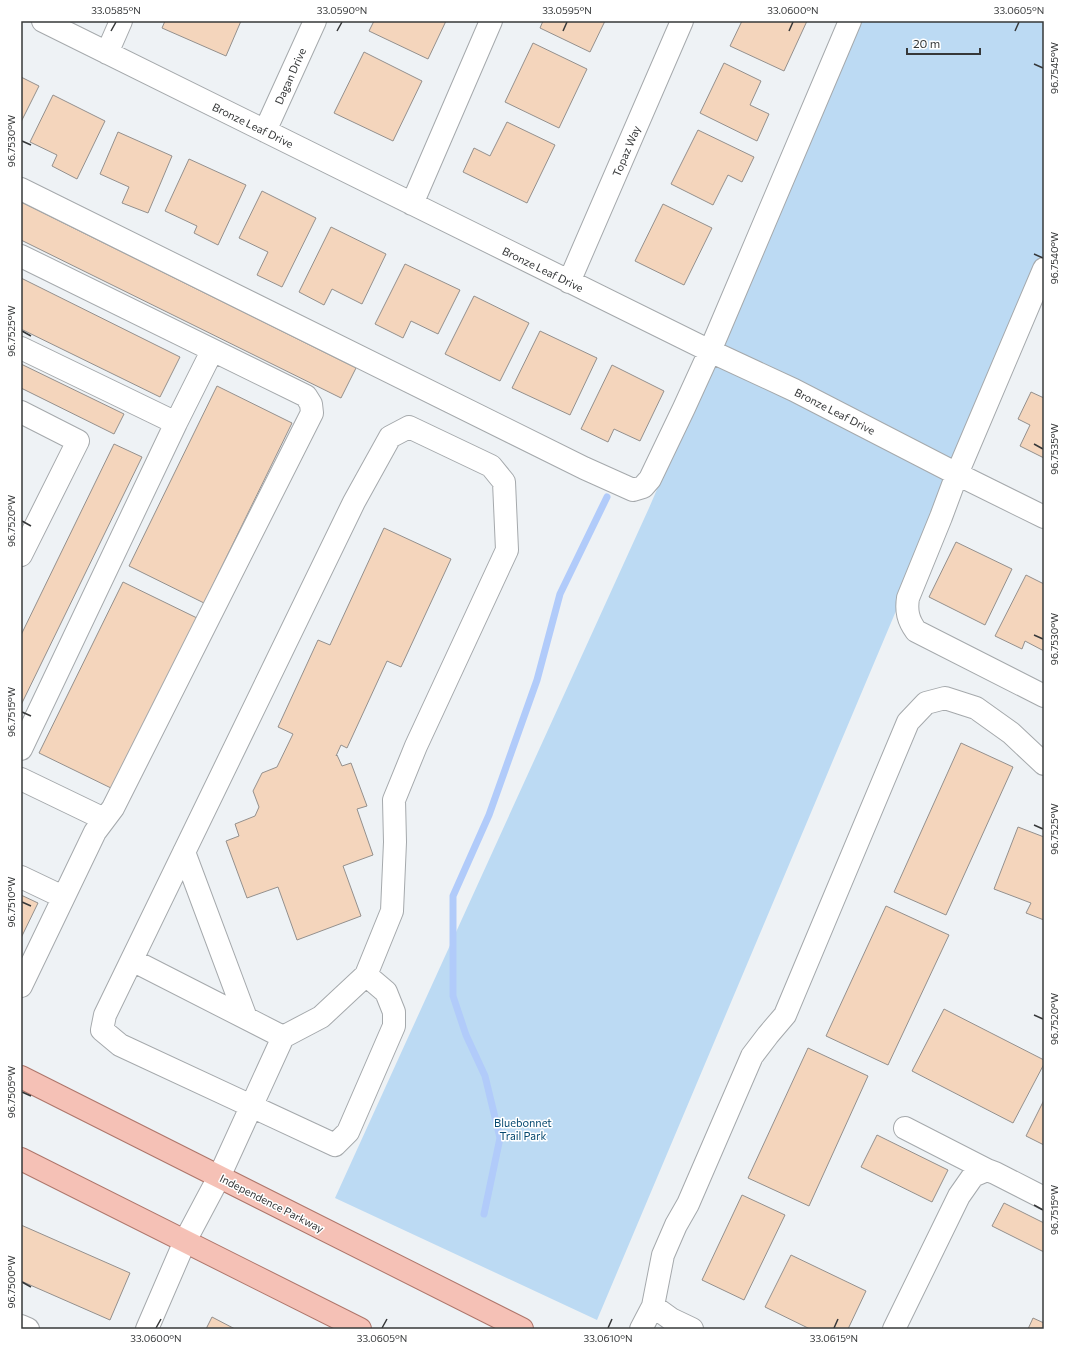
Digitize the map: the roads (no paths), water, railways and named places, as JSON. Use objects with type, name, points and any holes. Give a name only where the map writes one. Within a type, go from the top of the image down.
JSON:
[{"type":"main road","name":"Independence Parkway","points":[[21,1077],[522,1329]]},
{"type":"main road","points":[[21,1159],[360,1329]]},
{"type":"street","name":"Bronze Leaf Drive","points":[[43,21],[710,352],[794,390],[1044,517]]},
{"type":"street","points":[[107,53],[122,21]]},
{"type":"street","name":"Dagan Drive","points":[[265,131],[315,21]]},
{"type":"street","points":[[412,204],[491,21]]},
{"type":"street","name":"Topaz Way","points":[[569,282],[682,21]]},
{"type":"street","points":[[21,188],[476,415],[584,468],[633,490],[643,487],[650,479],[681,415],[710,352],[850,21]]},
{"type":"street","points":[[21,256],[306,396],[311,404],[312,413],[113,808],[95,832],[21,986]]},
{"type":"street","points":[[1044,269],[957,474],[908,598],[907,605],[908,618],[916,631],[1044,696]]},
{"type":"street","points":[[21,348],[176,423]]},
{"type":"street","points":[[21,749],[176,423],[212,351]]},
{"type":"street","points":[[21,412],[78,440],[21,555]]},
{"type":"street","points":[[147,1329],[185,1241],[219,1177],[251,1107],[283,1036],[321,1017],[366,975],[392,911],[394,800],[416,746],[507,550],[504,482],[491,466],[409,427],[390,437],[354,502],[104,1015],[102,1030],[120,1045],[251,1107],[335,1145],[348,1132],[394,1026],[394,1012],[386,992],[366,975]]},
{"type":"street","points":[[641,1329],[653,1306],[663,1254],[676,1225],[688,1204],[752,1056],[785,1015],[908,722],[926,703],[945,698],[976,708],[1011,733],[1044,764]]},
{"type":"street","points":[[21,780],[104,820]]},
{"type":"street","points":[[184,852],[246,1018]]},
{"type":"street","points":[[21,877],[63,897]]},
{"type":"street","points":[[132,960],[283,1036]]},
{"type":"street","points":[[905,1128],[1044,1198]]},
{"type":"street","points":[[894,1329],[959,1196],[973,1176],[987,1170]]},
{"type":"street","points":[[653,1306],[692,1329]]},
{"type":"street","points":[[21,1326],[28,1329]]},
{"type":"waterway","points":[[484,1214],[500,1138],[485,1076],[466,1035],[453,996],[453,896],[489,815],[537,680],[560,594],[607,497]]},
{"type":"park label","name":"Bluebonnet Trail Park","points":[[523,1128]]}]
